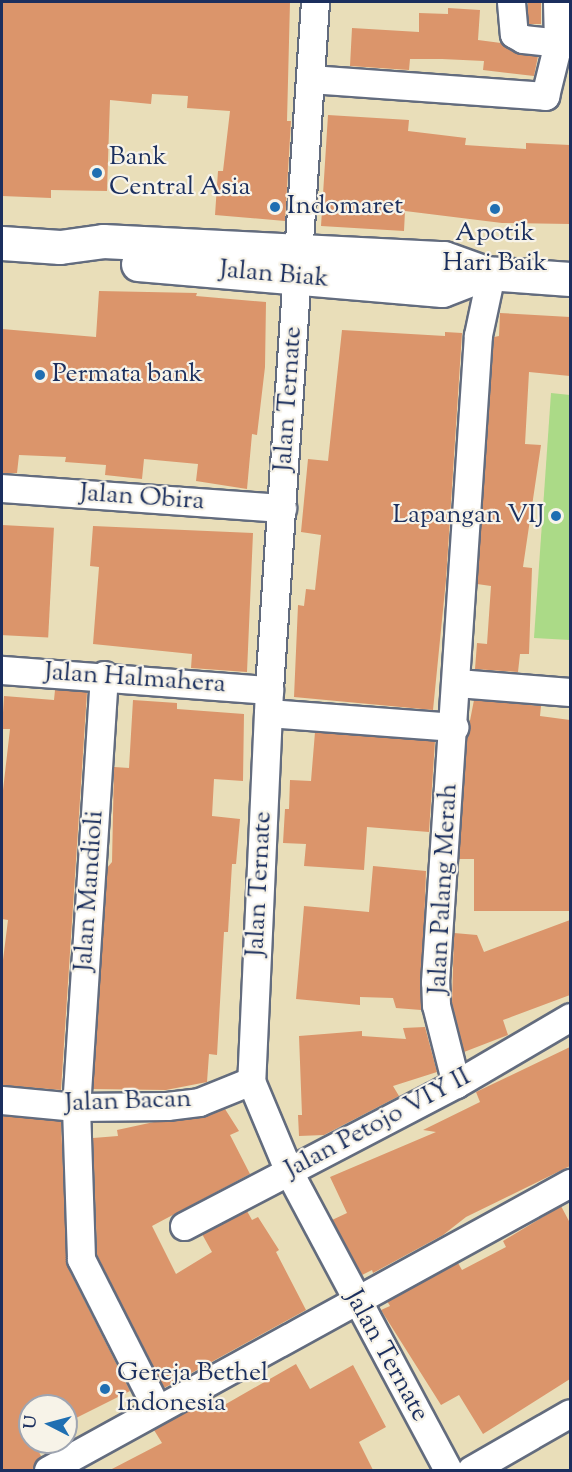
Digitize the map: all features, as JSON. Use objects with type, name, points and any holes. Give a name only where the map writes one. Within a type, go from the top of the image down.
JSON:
[{"type":"main road","name":"Jalan Biak","points":[[2,243],[60,247],[103,241],[298,264],[444,258],[489,273],[570,279]]},
{"type":"street","name":"Jalan Ternate","points":[[315,2],[269,701],[251,1081],[289,1172],[355,1301],[448,1470]]},
{"type":"street","points":[[511,2],[514,34],[523,39],[564,43]]},
{"type":"street","points":[[310,79],[545,96],[564,43],[557,2]]},
{"type":"street","name":"Jalan Palang Merah","points":[[456,1084],[435,994],[478,334],[489,273]]},
{"type":"street","name":"Jalan Obira","points":[[2,488],[282,508]]},
{"type":"street","name":"Jalan Halmahera","points":[[2,670],[104,675],[269,701]]},
{"type":"street","name":"Jalan Mandioli","points":[[104,675],[76,1107],[81,1259],[153,1401]]},
{"type":"street","points":[[457,683],[570,692]]},
{"type":"street","points":[[269,701],[454,727]]},
{"type":"street","name":"Jalan Petojo VIY II","points":[[184,1226],[456,1084],[570,1017]]},
{"type":"street","name":"Jalan Bacan","points":[[2,1100],[76,1107],[199,1102],[251,1081]]},
{"type":"street","points":[[48,1470],[570,1183]]},
{"type":"street","points":[[471,1470],[570,1413]]},
{"type":"green space","name":"Lapangan VIJ","points":[[551,393],[570,395],[570,640],[534,638]]},
{"type":"building","points":[[2,2],[290,2],[287,121],[291,121],[285,221],[215,215],[218,171],[223,171],[230,111],[187,108],[188,96],[152,94],[151,104],[110,100],[107,191],[51,190],[51,198],[2,196]]},
{"type":"building","points":[[528,2],[541,2],[541,24],[528,24]]},
{"type":"building","points":[[448,8],[480,10],[478,40],[501,43],[516,53],[538,56],[534,76],[483,70],[484,61],[410,59],[409,70],[350,66],[352,28],[419,32],[419,13],[448,14]]},
{"type":"building","points":[[328,115],[409,120],[408,131],[466,138],[465,145],[526,149],[526,143],[570,145],[570,224],[502,223],[405,211],[404,231],[321,226]]},
{"type":"building","points":[[99,291],[197,293],[196,296],[266,302],[265,367],[257,435],[252,434],[247,489],[196,481],[198,464],[144,459],[142,479],[105,475],[106,465],[65,462],[66,457],[19,455],[17,473],[2,473],[2,329],[96,337]]},
{"type":"building","points":[[500,313],[570,317],[570,376],[529,372],[525,444],[541,445],[523,567],[532,568],[529,654],[520,654],[518,672],[475,669],[477,643],[487,644],[491,586],[477,584],[494,337],[499,336]]},
{"type":"building","points":[[342,330],[445,336],[445,332],[462,333],[446,580],[433,710],[294,697],[298,605],[304,606],[306,589],[315,590],[321,535],[301,532],[308,459],[328,461]]},
{"type":"building","points":[[2,525],[54,528],[48,638],[2,635]]},
{"type":"building","points":[[93,526],[253,533],[247,672],[191,668],[192,654],[93,644],[99,567],[90,566]]},
{"type":"building","points":[[55,690],[87,692],[61,1090],[2,1085],[2,968],[8,920],[2,919],[2,799],[10,729],[2,729],[4,696],[54,700]]},
{"type":"building","points":[[133,700],[177,703],[177,709],[244,714],[243,781],[214,779],[212,816],[240,819],[236,864],[232,864],[228,932],[224,932],[217,1055],[209,1054],[207,1082],[166,1090],[93,1089],[107,868],[112,862],[114,767],[129,768]]},
{"type":"building","points":[[474,700],[541,706],[540,716],[570,720],[570,911],[474,911],[474,859],[459,859],[467,736]]},
{"type":"building","points":[[315,732],[435,741],[429,832],[367,827],[364,870],[304,866],[306,844],[283,843],[285,809],[289,809],[290,780],[311,781]]},
{"type":"building","points":[[373,866],[426,871],[421,1010],[396,1008],[393,998],[360,997],[360,1005],[296,999],[304,906],[369,912]]},
{"type":"building","points":[[570,920],[570,995],[503,1020],[508,1035],[464,1052],[452,1003],[454,933],[477,935],[484,952]]},
{"type":"building","points":[[425,1027],[437,1072],[393,1086],[399,1096],[324,1135],[299,1136],[298,1115],[302,1115],[299,1036],[362,1031],[362,1036],[406,1039],[403,1028]]},
{"type":"building","points":[[570,1047],[570,1166],[466,1217],[443,1235],[373,1273],[372,1270],[362,1275],[332,1220],[347,1213],[330,1177],[436,1132],[423,1130],[480,1102],[476,1092]]},
{"type":"building","points":[[225,1109],[239,1131],[230,1135],[250,1174],[152,1226],[176,1274],[212,1252],[202,1234],[247,1211],[252,1220],[258,1217],[279,1250],[276,1252],[306,1310],[164,1388],[97,1255],[93,1138],[118,1136],[117,1130],[154,1122],[201,1118]]},
{"type":"building","points":[[2,1116],[61,1121],[67,1266],[130,1391],[78,1417],[78,1394],[18,1394],[18,1454],[40,1454],[41,1456],[32,1470],[2,1470]]},
{"type":"building","points":[[561,1206],[570,1223],[570,1379],[483,1434],[459,1395],[441,1405],[381,1310],[390,1306],[387,1301],[458,1263],[462,1270],[506,1247],[503,1241]]},
{"type":"building","points":[[296,1364],[310,1389],[353,1365],[386,1427],[359,1442],[373,1470],[110,1470],[162,1443],[154,1430],[213,1397],[219,1408]]},
{"type":"place","name":"Bank Central Asia","points":[[97,173]]},
{"type":"place","name":"Indomaret","points":[[275,207]]},
{"type":"place","name":"Apotik Hari Baik","points":[[495,209]]},
{"type":"place","name":"Permata bank","points":[[40,375]]},
{"type":"place","name":"Lapangan VIJ","points":[[556,516]]},
{"type":"place","name":"Gereja Bethel Indonesia","points":[[105,1389]]}]
